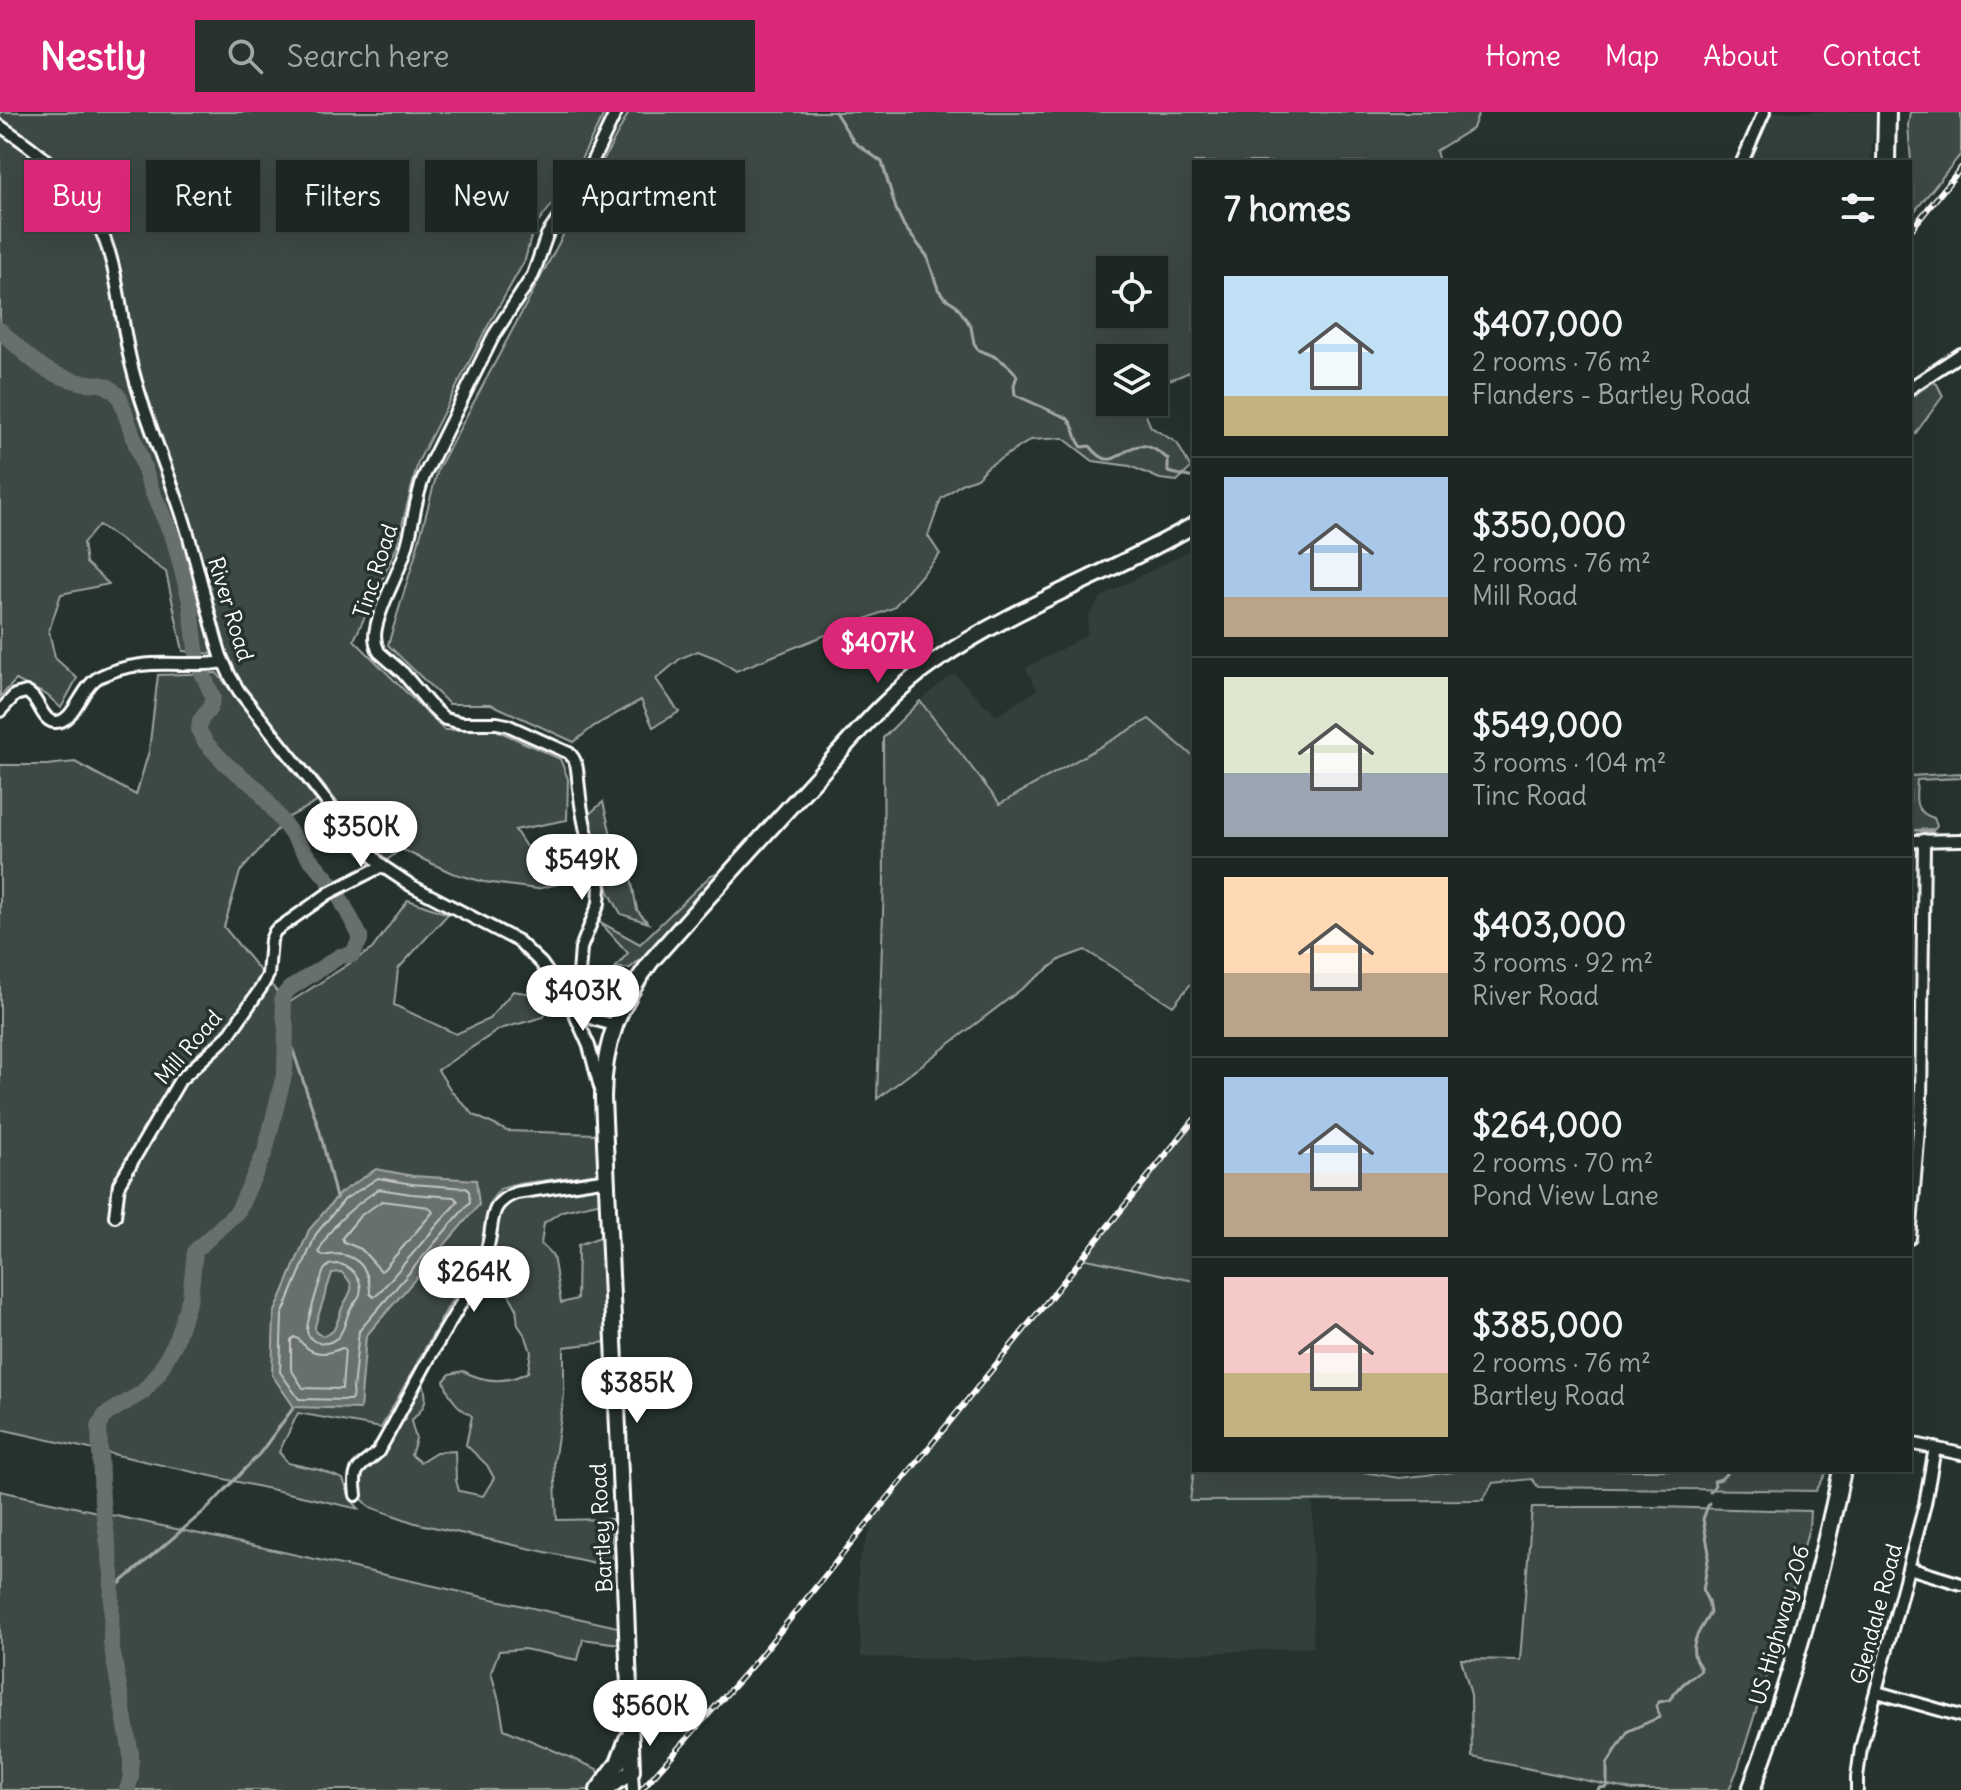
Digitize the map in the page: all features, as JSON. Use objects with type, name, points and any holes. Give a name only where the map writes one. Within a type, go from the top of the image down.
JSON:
[{"type":"highway","points":[[1884,159],[1887,112]]},
{"type":"highway","name":"US Highway 206","points":[[1751,1790],[1805,1622],[1842,1472]]},
{"type":"main road","name":"Bartley Road","points":[[632,1771],[603,1098],[604,1067],[614,1025],[629,992],[652,960],[824,770],[907,684],[933,663],[1000,621],[1192,526]]},
{"type":"main road","points":[[598,1790],[618,1763],[630,1727]]},
{"type":"main road","points":[[606,1790],[632,1771]]},
{"type":"street","name":"Tinc Road","points":[[572,1006],[578,987],[581,948],[601,894],[582,819],[574,757],[514,727],[497,723],[462,723],[440,716],[413,684],[379,652],[375,631],[405,552],[425,474],[502,321],[533,275],[547,235],[581,185],[616,112]]},
{"type":"street","points":[[1743,160],[1764,112]]},
{"type":"street","name":"River Road","points":[[0,126],[36,151],[64,176],[87,206],[106,241],[135,380],[186,525],[223,662],[230,676],[349,830],[382,866],[412,886],[497,929],[523,945],[541,963],[572,1006],[589,1046],[603,1098]]},
{"type":"street","points":[[1912,387],[1961,354]]},
{"type":"street","points":[[0,711],[17,693],[26,692],[34,697],[49,720],[63,720],[71,714],[88,685],[100,676],[126,667],[223,662]]},
{"type":"street","points":[[1912,1214],[1921,1104],[1924,840]]},
{"type":"street","points":[[1912,841],[1961,840]]},
{"type":"street","name":"Mill Road","points":[[115,1216],[119,1184],[180,1080],[228,1036],[261,988],[268,975],[271,940],[275,931],[329,893],[382,866]]},
{"type":"street","name":"River Road","points":[[572,1006],[587,1017],[614,1025]]},
{"type":"street","points":[[356,1495],[354,1475],[358,1467],[378,1452],[479,1268],[491,1235],[496,1206],[505,1197],[516,1193],[608,1179]]},
{"type":"street","points":[[1912,1443],[1961,1454]]},
{"type":"street","name":"Glendale Road","points":[[1857,1790],[1861,1748],[1925,1504],[1935,1448]]},
{"type":"street","points":[[1909,1568],[1961,1584]]},
{"type":"street","points":[[1877,1692],[1961,1716]]},
{"type":"street","name":"Bartley Road","points":[[632,1771],[633,1790]]},
{"type":"shaded area","points":[[0,112],[605,112],[581,160],[553,160],[553,203],[537,224],[537,160],[425,160],[425,232],[532,232],[525,260],[418,462],[396,549],[354,640],[444,730],[496,730],[560,759],[568,779],[567,820],[515,830],[536,862],[564,871],[562,883],[537,889],[484,882],[452,873],[401,849],[386,861],[245,690],[229,661],[190,518],[136,366],[117,255],[108,232],[130,232],[130,160],[55,160],[0,121]]},
{"type":"shaded area","points":[[629,112],[1479,112],[1473,128],[1436,151],[1438,160],[1192,160],[1192,371],[1168,380],[1168,344],[1096,344],[1096,416],[1146,416],[1151,427],[1177,443],[1191,468],[1177,481],[1160,479],[1130,466],[1093,461],[1063,438],[1031,440],[941,499],[928,536],[940,554],[893,608],[736,671],[698,651],[681,658],[656,679],[679,712],[653,727],[641,700],[594,726],[574,742],[491,704],[449,704],[388,645],[438,469],[565,232],[745,232],[745,160],[603,160]]},
{"type":"shaded area","points":[[1770,112],[1876,112],[1870,160],[1749,160]]},
{"type":"shaded area","points":[[1910,112],[1961,112],[1961,154],[1915,211],[1912,160],[1908,125]]},
{"type":"shaded area","points":[[0,134],[38,160],[24,160],[24,232],[96,232],[100,241],[111,282],[130,387],[181,527],[214,654],[183,651],[166,572],[99,525],[83,543],[86,563],[109,584],[61,594],[49,631],[55,658],[77,678],[61,708],[47,695],[16,680],[0,697]]},
{"type":"shaded area","points":[[1933,382],[1943,396],[1912,438],[1912,397]]},
{"type":"shaded area","points":[[1192,549],[1192,755],[1149,719],[1000,804],[920,701],[955,674],[996,716],[1037,690],[1026,668],[1087,635],[1088,617],[1101,597]]},
{"type":"shaded area","points":[[217,673],[317,802],[287,818],[240,872],[224,927],[287,1004],[372,949],[408,900],[448,914],[398,969],[394,1005],[456,1034],[489,1019],[513,991],[553,997],[544,1017],[500,1029],[438,1070],[452,1092],[474,1115],[507,1131],[596,1134],[602,1162],[601,1173],[500,1189],[490,1202],[484,1241],[471,1273],[453,1298],[381,1428],[298,1413],[279,1452],[288,1463],[343,1479],[350,1498],[359,1509],[0,1429],[0,765],[75,762],[136,795],[149,751],[158,675]]},
{"type":"shaded area","points":[[920,701],[1000,804],[1149,719],[1192,755],[1192,982],[1173,1006],[1085,950],[1061,959],[877,1099],[884,881],[883,738]]},
{"type":"shaded area","points":[[1961,773],[1961,778],[1917,780],[1917,804],[1922,812],[1934,818],[1935,829],[1912,830],[1912,776]]},
{"type":"shaded area","points":[[603,802],[615,851],[631,878],[637,910],[648,923],[621,914],[609,892],[588,815]]},
{"type":"shaded area","points":[[725,870],[650,951],[630,968],[615,968],[628,953],[600,922],[640,944],[711,875]]},
{"type":"shaded area","points":[[1192,1120],[1192,1281],[1082,1258]]},
{"type":"shaded area","points":[[602,1187],[602,1202],[562,1211],[544,1223],[541,1244],[553,1256],[561,1303],[577,1299],[578,1245],[603,1236],[607,1342],[564,1347],[564,1396],[554,1462],[557,1520],[611,1519],[613,1567],[415,1523],[370,1507],[362,1499],[358,1481],[382,1457],[422,1379],[426,1398],[423,1407],[411,1421],[416,1439],[411,1455],[420,1462],[436,1452],[455,1451],[459,1491],[483,1496],[494,1478],[487,1465],[466,1445],[472,1416],[454,1402],[444,1381],[450,1374],[463,1371],[495,1380],[528,1372],[531,1352],[518,1325],[516,1307],[507,1291],[483,1277],[495,1242],[500,1209],[518,1198]]},
{"type":"shaded area","points":[[1082,1258],[1192,1281],[1194,1472],[1190,1500],[1313,1500],[1313,1647],[1060,1661],[861,1657],[858,1563],[880,1505]]},
{"type":"shaded area","points":[[1194,1472],[1364,1472],[1399,1478],[1453,1472],[1827,1472],[1816,1491],[1538,1487],[1532,1479],[1493,1483],[1483,1500],[1190,1501]]},
{"type":"shaded area","points":[[0,1491],[622,1628],[620,1644],[583,1639],[578,1660],[524,1649],[499,1651],[491,1672],[504,1729],[597,1769],[601,1776],[592,1790],[0,1790]]},
{"type":"shaded area","points":[[1532,1507],[1810,1511],[1809,1527],[1788,1609],[1729,1790],[1632,1790],[1472,1757],[1471,1695],[1461,1659],[1520,1660]]},
{"type":"water","points":[[376,1169],[413,1176],[476,1180],[479,1205],[366,1336],[360,1409],[294,1407],[272,1375],[274,1314],[309,1230],[340,1193]],"holes":[[[341,1272],[350,1281],[351,1289],[335,1328],[324,1336],[315,1331],[315,1326],[332,1273]]]},
{"type":"waterway","points":[[835,112],[854,142],[882,162],[896,209],[904,226],[927,256],[938,289],[956,305],[968,322],[978,350],[1000,360],[1014,371],[1017,376],[1015,395],[1067,418],[1082,447],[1090,446],[1106,459],[1137,446],[1146,446],[1168,459],[1168,472],[1192,478]]},
{"type":"waterway","points":[[0,330],[48,371],[80,382],[106,386],[120,398],[152,491],[174,540],[190,601],[197,657]]},
{"type":"waterway","points":[[201,670],[213,697],[210,708],[200,721],[199,731],[206,743],[227,765],[258,789],[331,883]]},
{"type":"waterway","points":[[127,1790],[131,1777],[131,1754],[111,1643],[112,1573],[102,1502],[99,1427],[105,1415],[143,1392],[158,1374],[175,1343],[190,1297],[195,1251],[238,1211],[265,1152],[285,1071],[286,1029],[282,998],[289,989],[340,956],[352,955],[360,940],[339,896]]},
{"type":"waterway","points":[[286,1029],[320,1132],[336,1198]]},
{"type":"waterway","points":[[111,1591],[209,1507],[260,1453],[294,1407]]},
{"type":"waterway","points":[[1710,1492],[1714,1481],[1721,1479],[1727,1472]]},
{"type":"waterway","points":[[1598,1790],[1607,1787],[1607,1764],[1628,1731],[1660,1717],[1656,1706],[1659,1702],[1669,1700],[1701,1670],[1694,1646],[1710,1613],[1703,1591],[1709,1553],[1703,1519],[1709,1503]]},
{"type":"railway","points":[[1912,229],[1961,168]]},
{"type":"railway","points":[[641,1790],[756,1661],[1192,1122]]}]
